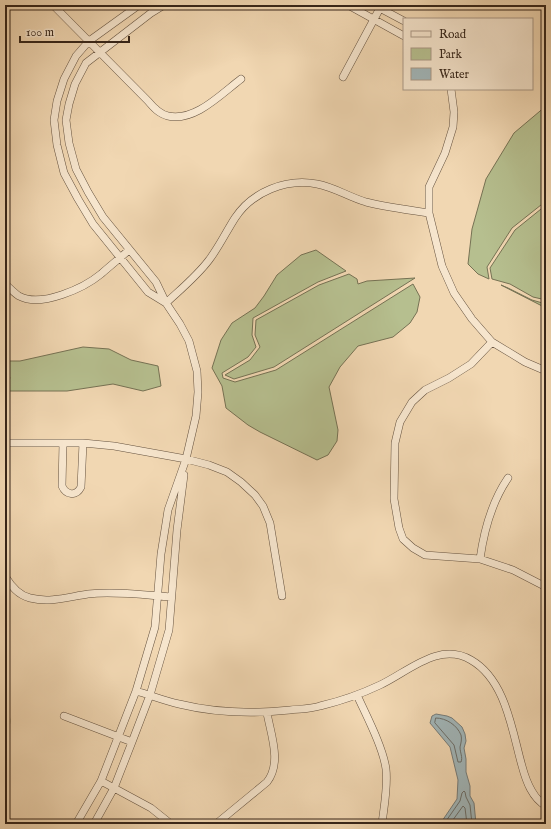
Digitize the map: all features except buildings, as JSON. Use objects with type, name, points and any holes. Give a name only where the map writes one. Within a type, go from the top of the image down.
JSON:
[{"type":"street","points":[[53,5],[158,111],[167,116],[184,117],[198,111],[240,79]]},
{"type":"street","points":[[139,5],[89,41],[76,56],[64,79],[57,101],[54,120],[57,145],[64,174],[93,224],[148,292],[166,303]]},
{"type":"street","points":[[76,824],[101,782],[136,691],[155,627],[157,596],[168,510],[186,458],[196,416],[198,392],[197,371],[189,341],[166,303],[156,282],[103,217],[76,169],[69,143],[66,120],[69,104],[76,84],[86,63],[151,13],[164,5]]},
{"type":"street","points":[[348,5],[403,35]]},
{"type":"street","points":[[343,77],[374,20],[377,7],[403,20]]},
{"type":"street","points":[[451,90],[454,112],[453,127],[445,153],[430,187],[429,213],[442,266],[454,293],[472,319],[492,342],[525,362],[546,371]]},
{"type":"street","points":[[64,174],[76,169]]},
{"type":"street","points":[[166,303],[195,276],[209,260],[244,207],[257,196],[281,185],[299,182],[318,184],[364,202],[429,213]]},
{"type":"street","points":[[5,284],[20,296],[35,300],[64,294],[101,274],[129,250]]},
{"type":"street","points":[[492,342],[471,364],[449,378],[425,390],[412,402],[400,422],[395,443],[394,499],[399,528],[403,539],[424,555],[480,559],[513,570],[546,587]]},
{"type":"street","points":[[5,443],[83,443],[114,446],[186,458],[228,472],[255,495],[263,506],[270,524],[282,596]]},
{"type":"street","points":[[62,443],[62,486],[64,491],[69,494],[74,494],[79,491],[80,487],[83,443]]},
{"type":"street","points":[[94,824],[114,788],[132,742],[150,695],[169,630],[179,513],[186,458]]},
{"type":"street","points":[[480,559],[482,539],[487,522],[500,490],[508,478]]},
{"type":"street","points":[[5,576],[10,584],[19,593],[28,598],[41,600],[53,600],[88,594],[111,593],[171,597]]},
{"type":"street","points":[[136,691],[179,704],[211,710],[245,713],[267,713],[319,707],[381,684],[420,662],[436,656],[451,653],[470,659],[483,668],[493,681],[509,716],[527,783],[534,795],[546,806]]},
{"type":"street","points":[[357,694],[382,753],[386,769],[386,789],[382,824]]},
{"type":"street","points":[[216,824],[267,782],[272,776],[275,767],[267,713]]},
{"type":"street","points":[[64,716],[132,742]]},
{"type":"street","points":[[101,782],[151,808],[171,824]]},
{"type":"green space","points":[[546,106],[546,201],[512,228],[487,267],[489,279],[478,274],[468,264],[472,229],[486,179],[514,133]]},
{"type":"green space","points":[[546,205],[546,300],[533,297],[510,284],[492,279],[490,268],[515,230]]},
{"type":"green space","points":[[316,250],[346,271],[318,282],[253,318],[252,335],[256,347],[248,357],[222,373],[223,378],[235,382],[276,370],[413,284],[420,297],[417,312],[410,323],[393,337],[358,346],[340,367],[329,387],[338,430],[337,441],[328,455],[317,460],[260,432],[248,425],[226,408],[222,386],[212,368],[221,340],[232,323],[255,308],[277,275],[301,255]]},
{"type":"green space","points":[[349,274],[357,279],[358,284],[367,281],[415,278],[274,367],[234,379],[225,375],[250,360],[260,347],[255,335],[256,320],[319,285]]},
{"type":"green space","points":[[501,285],[532,300],[546,304],[546,308]]},
{"type":"green space","points":[[83,347],[109,349],[131,360],[158,366],[161,386],[143,391],[113,384],[67,391],[5,391],[5,381],[8,381],[10,378],[8,374],[5,373],[5,361],[20,361]]},
{"type":"green space","points":[[5,699],[10,722],[5,735]]},
{"type":"water","points":[[436,714],[452,718],[462,727],[465,734],[466,741],[464,748],[466,772],[470,786],[470,796],[474,803],[476,824],[440,824],[457,799],[458,780],[450,747],[430,723],[432,716]]}]
